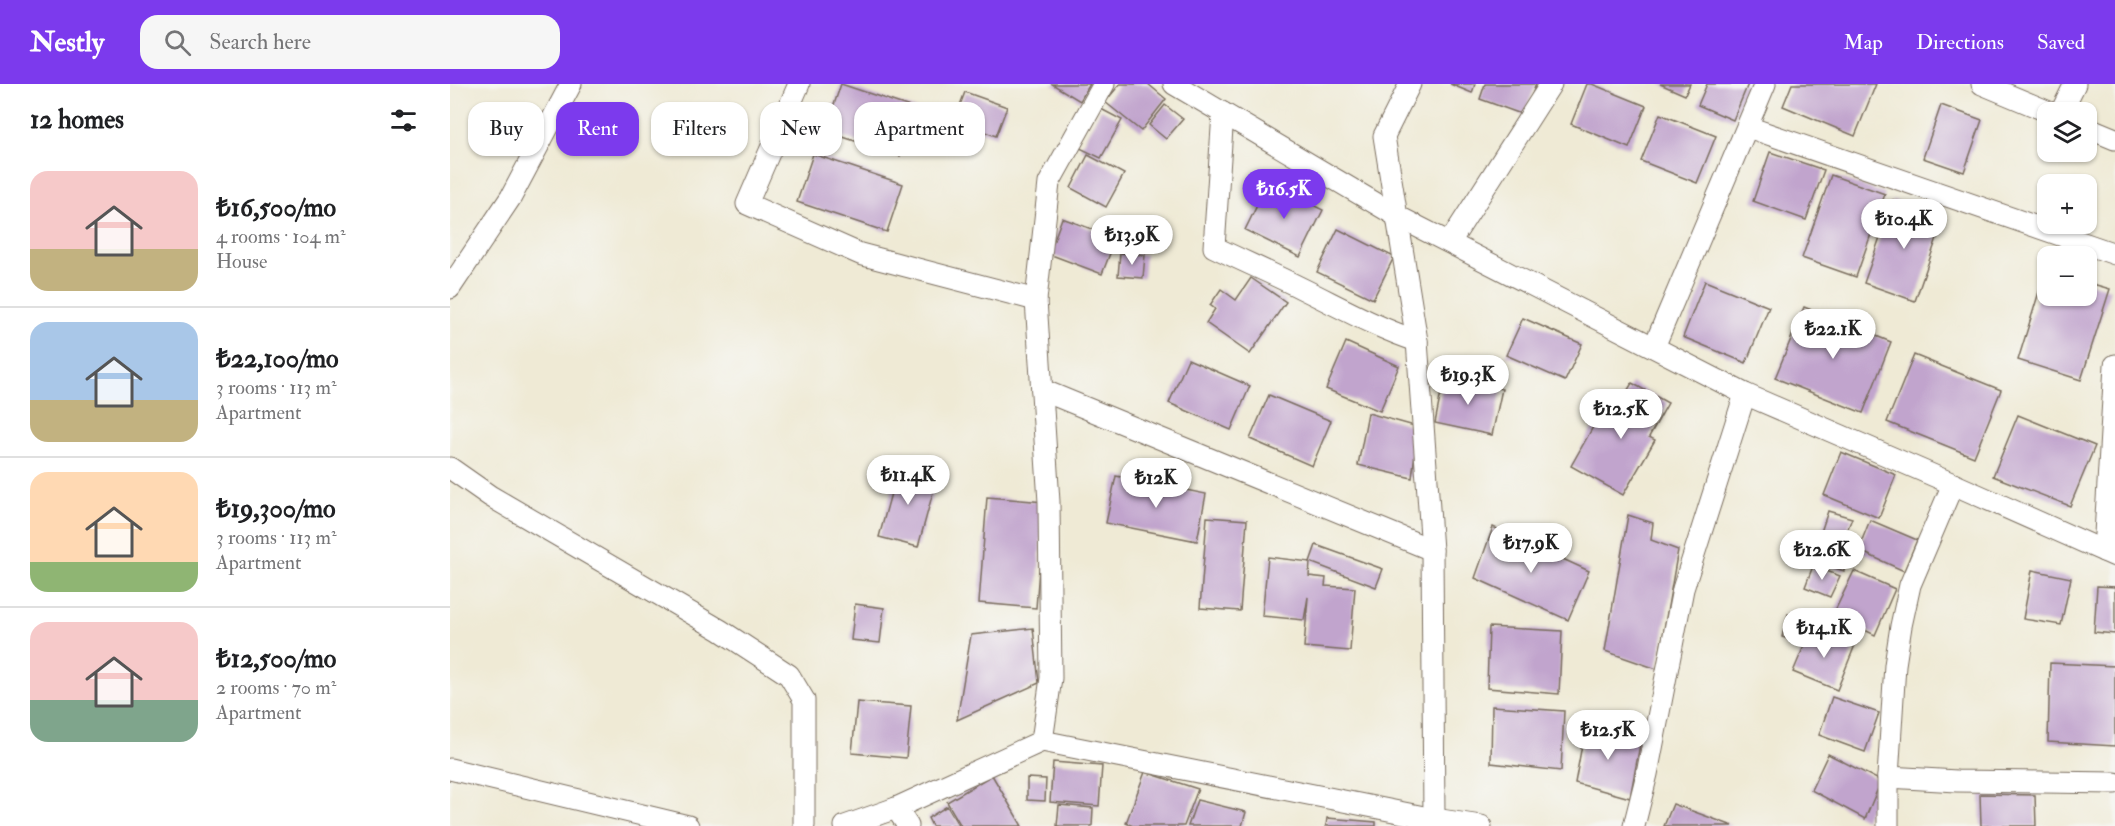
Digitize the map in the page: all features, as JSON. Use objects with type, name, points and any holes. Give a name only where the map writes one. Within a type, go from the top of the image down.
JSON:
[{"type":"street","points":[[450,288],[511,197],[571,84]]},
{"type":"street","points":[[799,84],[747,204],[860,254],[1036,300]]},
{"type":"street","points":[[1042,741],[1051,678],[1049,502],[1036,300],[1048,183],[1104,84]]},
{"type":"street","points":[[1174,84],[1397,216],[1745,394],[2109,554],[2115,365]]},
{"type":"street","points":[[1410,84],[1384,136],[1417,341],[1432,550],[1434,819]]},
{"type":"street","points":[[1450,242],[1551,84]]},
{"type":"street","points":[[1654,347],[1765,84]]},
{"type":"street","points":[[1982,84],[2037,107]]},
{"type":"street","points":[[2066,102],[2075,84]]},
{"type":"street","points":[[1223,113],[1214,247],[1352,315],[1397,335],[1417,341]]},
{"type":"street","points":[[1748,127],[2115,254]]},
{"type":"street","points":[[2097,132],[2115,139]]},
{"type":"street","points":[[1042,390],[1432,550]]},
{"type":"street","points":[[1634,826],[1647,774],[1683,589],[1745,394]]},
{"type":"street","points":[[450,468],[490,496],[720,630],[789,675],[804,700],[804,826]]},
{"type":"street","points":[[1888,826],[1888,777],[1895,665],[1903,616],[1910,585],[1953,484]]},
{"type":"street","points":[[845,826],[896,808],[1042,741],[1434,819],[1481,826]]},
{"type":"street","points":[[450,769],[688,826]]},
{"type":"street","points":[[1888,777],[1957,781],[2115,783]]},
{"type":"street","points":[[896,808],[908,826]]},
{"type":"building","points":[[841,84],[895,102],[854,102],[854,141],[842,137],[842,102],[835,102]]},
{"type":"building","points":[[1052,84],[1090,84],[1080,101]]},
{"type":"building","points":[[1120,84],[1148,84],[1166,99],[1141,131],[1105,102]]},
{"type":"building","points":[[1450,84],[1475,84],[1472,93]]},
{"type":"building","points":[[1485,84],[1536,84],[1524,115],[1480,99]]},
{"type":"building","points":[[1587,84],[1646,106],[1629,148],[1571,124]]},
{"type":"building","points":[[1660,84],[1690,84],[1685,95]]},
{"type":"building","points":[[1707,84],[1748,84],[1733,120],[1698,105]]},
{"type":"building","points":[[1792,84],[1876,84],[1855,136],[1783,106]]},
{"type":"building","points":[[965,92],[1007,107],[996,136],[985,132],[985,102],[961,102]]},
{"type":"building","points":[[1165,105],[1183,119],[1166,139],[1149,125]]},
{"type":"building","points":[[1941,105],[1982,120],[1964,172],[1923,158]]},
{"type":"building","points":[[1101,109],[1122,120],[1101,158],[1080,148]]},
{"type":"building","points":[[1660,114],[1716,136],[1697,183],[1641,161]]},
{"type":"building","points":[[1770,152],[1824,170],[1806,220],[1753,201]]},
{"type":"building","points":[[1088,155],[1124,174],[1106,207],[1071,188]]},
{"type":"building","points":[[812,156],[819,156],[903,184],[887,232],[797,202]]},
{"type":"building","points":[[1831,175],[1885,194],[1856,277],[1802,258]]},
{"type":"building","points":[[1268,183],[1323,210],[1300,257],[1245,230]]},
{"type":"building","points":[[1893,200],[1944,218],[1915,301],[1864,283]]},
{"type":"building","points":[[1062,218],[1116,238],[1102,274],[1049,254]]},
{"type":"building","points":[[1338,229],[1394,257],[1373,299],[1317,272]]},
{"type":"building","points":[[1120,253],[1145,255],[1143,278],[1118,276]]},
{"type":"building","points":[[1251,278],[1286,302],[1250,354],[1206,323],[1215,309],[1210,305],[1221,289],[1236,300]]},
{"type":"building","points":[[1705,281],[1769,307],[1746,363],[1683,337]]},
{"type":"building","points":[[2097,285],[2110,289],[2081,380],[2018,360],[2037,298],[2037,306],[2097,306]]},
{"type":"building","points":[[1804,307],[1891,342],[1863,413],[1775,378]]},
{"type":"building","points":[[1523,318],[1582,344],[1565,381],[1506,355]]},
{"type":"building","points":[[1346,342],[1399,366],[1380,411],[1326,389]]},
{"type":"building","points":[[1914,355],[2001,390],[1974,457],[1887,422]]},
{"type":"building","points":[[1188,359],[1250,386],[1231,430],[1169,403]]},
{"type":"building","points":[[1444,377],[1502,389],[1492,435],[1435,423]]},
{"type":"building","points":[[1632,383],[1668,403],[1649,437],[1655,440],[1623,495],[1571,466],[1602,411],[1612,417]]},
{"type":"building","points":[[1269,395],[1331,421],[1312,466],[1250,439]]},
{"type":"building","points":[[1368,413],[1418,427],[1412,478],[1358,465]]},
{"type":"building","points":[[2018,415],[2095,446],[2070,506],[1993,476]]},
{"type":"building","points":[[1841,452],[1896,475],[1879,518],[1824,495]]},
{"type":"building","points":[[899,464],[938,474],[918,547],[879,537]]},
{"type":"building","points":[[1116,476],[1206,494],[1197,541],[1106,523]]},
{"type":"building","points":[[987,497],[1044,502],[1036,608],[979,603]]},
{"type":"building","points":[[1828,511],[1852,518],[1843,541],[1820,535]]},
{"type":"building","points":[[1628,515],[1653,523],[1651,540],[1678,550],[1657,669],[1605,651]]},
{"type":"building","points":[[1207,517],[1247,520],[1240,611],[1200,608]]},
{"type":"building","points":[[1870,520],[1917,540],[1904,571],[1858,550]]},
{"type":"building","points":[[1493,527],[1589,571],[1568,620],[1475,578]]},
{"type":"building","points":[[1820,539],[1851,549],[1844,571],[1812,560]]},
{"type":"building","points":[[1316,545],[1383,569],[1376,587],[1310,562]]},
{"type":"building","points":[[1268,557],[1310,562],[1309,576],[1326,578],[1325,586],[1355,588],[1350,651],[1304,647],[1308,597],[1304,620],[1262,616]]},
{"type":"building","points":[[1813,566],[1840,576],[1830,597],[1805,587]]},
{"type":"building","points":[[2032,570],[2071,578],[2061,625],[2023,619]]},
{"type":"building","points":[[1854,571],[1895,589],[1875,635],[1833,615]]},
{"type":"building","points":[[2097,586],[2115,587],[2115,634],[2094,632]]},
{"type":"building","points":[[855,604],[884,608],[880,643],[851,640]]},
{"type":"building","points":[[1788,614],[1802,617],[1795,641],[1782,637]]},
{"type":"building","points":[[1489,627],[1562,631],[1559,694],[1487,688]]},
{"type":"building","points":[[1812,627],[1855,645],[1837,690],[1793,672]]},
{"type":"building","points":[[1033,628],[1039,683],[957,720],[971,635]]},
{"type":"building","points":[[2050,663],[2115,666],[2115,746],[2048,742]]},
{"type":"building","points":[[1832,697],[1879,713],[1865,752],[1819,735]]},
{"type":"building","points":[[857,702],[911,706],[906,758],[852,753]]},
{"type":"building","points":[[1492,706],[1564,711],[1561,771],[1491,763]]},
{"type":"building","points":[[1586,723],[1641,739],[1630,798],[1575,783]]},
{"type":"building","points":[[1828,754],[1881,781],[1865,819],[1811,790]]},
{"type":"building","points":[[1053,762],[1102,766],[1099,806],[1050,802]]},
{"type":"building","points":[[1145,772],[1198,789],[1184,826],[1133,826],[1126,823]]},
{"type":"building","points":[[992,775],[1022,826],[961,826],[947,802]]},
{"type":"building","points":[[1027,778],[1046,779],[1045,801],[1027,800]]},
{"type":"building","points":[[1980,794],[2035,795],[2036,826],[1981,826]]},
{"type":"building","points":[[1197,800],[1246,812],[1242,826],[1188,826]]},
{"type":"building","points":[[1673,804],[1733,826],[1664,826]]},
{"type":"building","points":[[1059,805],[1093,808],[1092,826],[1057,826]]},
{"type":"building","points":[[947,806],[959,826],[932,826],[928,818]]},
{"type":"building","points":[[1327,818],[1376,822],[1376,826],[1326,826]]}]
